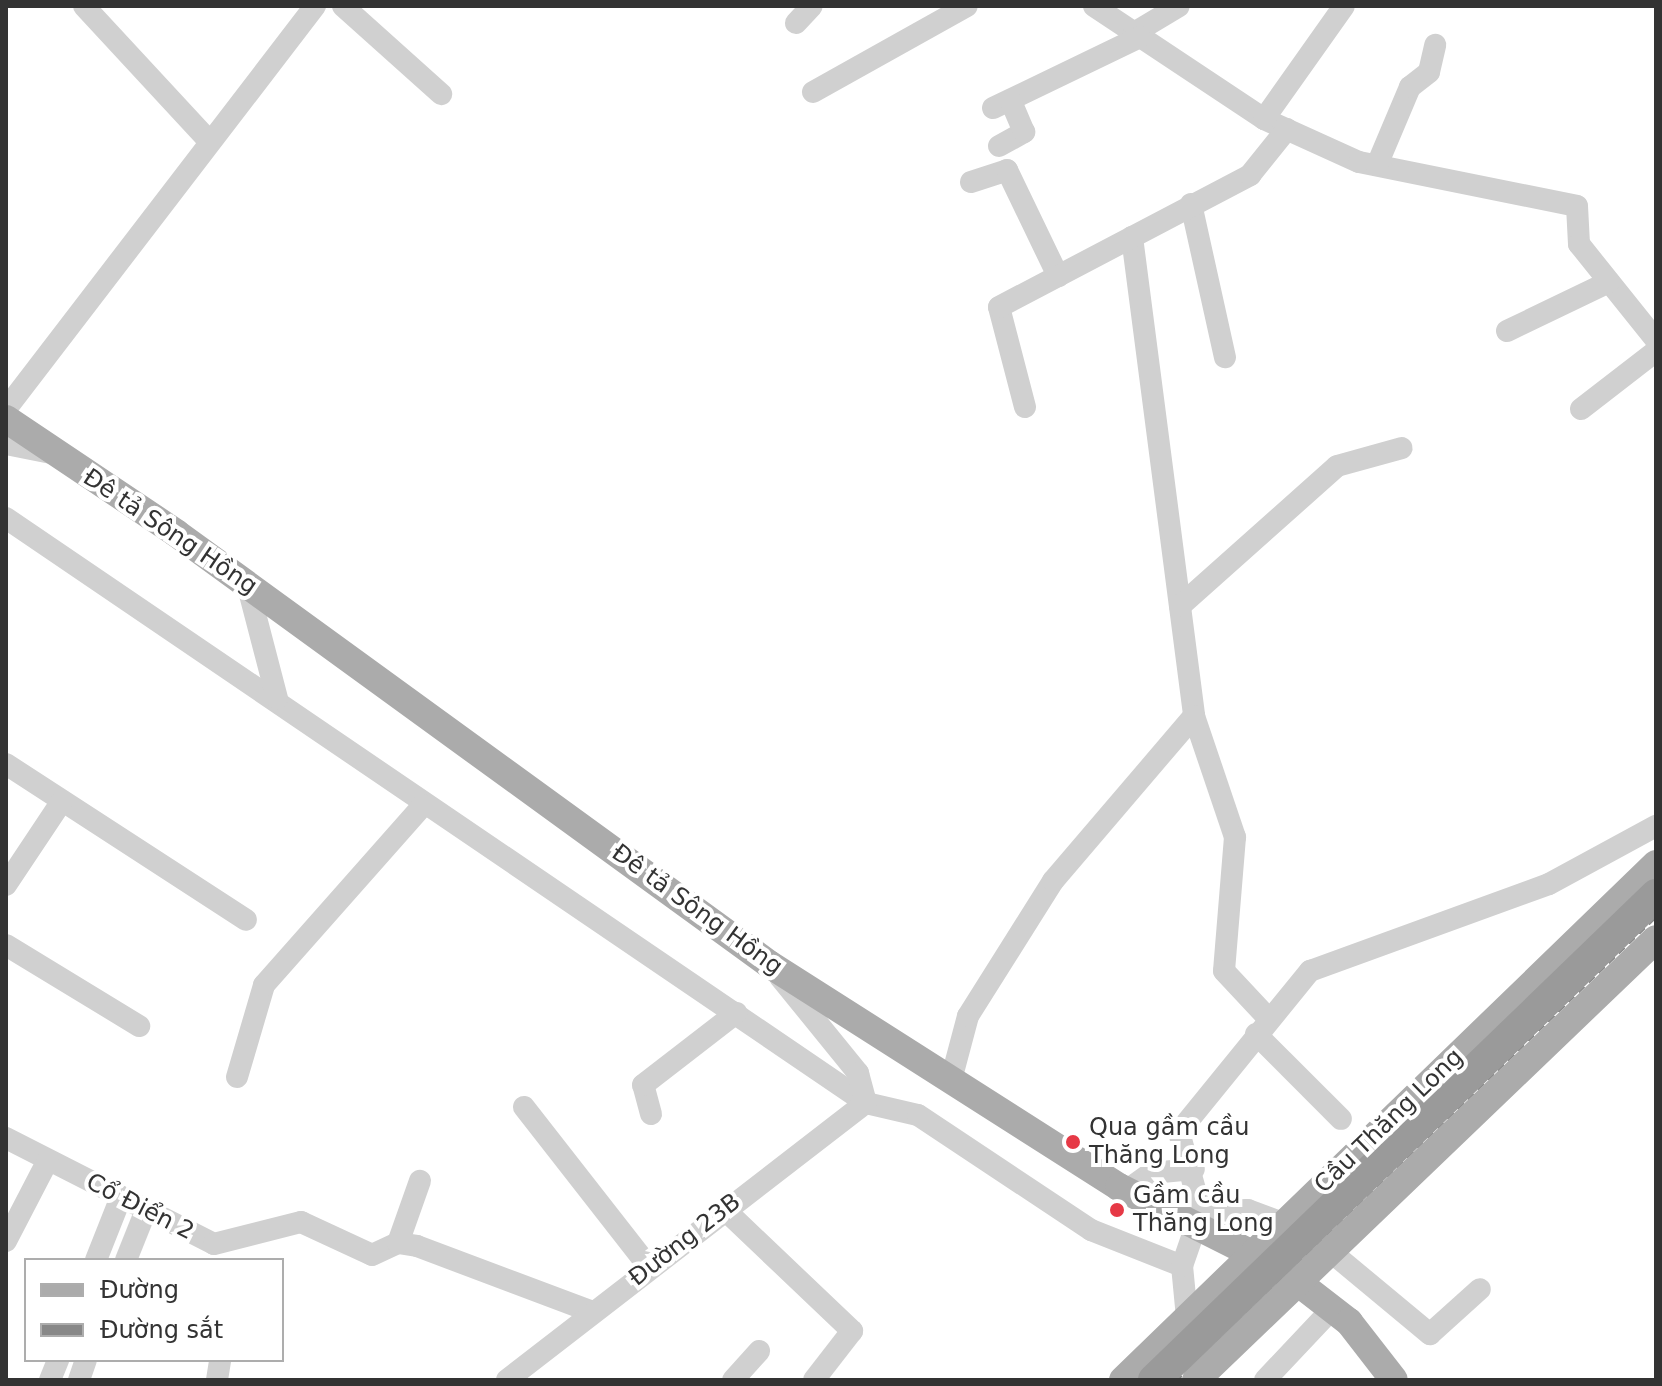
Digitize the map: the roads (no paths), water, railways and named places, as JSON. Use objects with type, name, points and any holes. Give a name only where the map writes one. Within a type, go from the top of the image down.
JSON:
[{"type":"highway","name":"Cầu Thăng Long","points":[[1154,1380],[1656,895]]},
{"type":"main road","name":"Đê tả Sông Hồng","points":[[6,419],[51,453],[247,583],[769,964],[1126,1191],[1200,1218],[1278,1267],[1332,1309],[1373,1366],[1394,1380]]},
{"type":"main road","name":"Cầu Thăng Long","points":[[1123,1380],[1656,864]]},
{"type":"main road","points":[[1196,1380],[1656,939]]},
{"type":"street","points":[[84,6],[208,140]]},
{"type":"street","points":[[6,409],[208,140],[315,6]]},
{"type":"street","points":[[343,6],[441,94]]},
{"type":"street","points":[[796,23],[812,6]]},
{"type":"street","points":[[813,92],[967,6]]},
{"type":"street","points":[[1094,6],[1264,119],[1287,129],[1377,165],[1577,206],[1579,244],[1656,340]]},
{"type":"street","points":[[999,146],[1024,132],[1002,104],[1137,35],[1179,6]]},
{"type":"street","points":[[1264,119],[1344,6]]},
{"type":"street","points":[[1377,165],[1410,87],[1429,72],[1435,45]]},
{"type":"street","points":[[1025,407],[999,307],[1250,175],[1287,129]]},
{"type":"street","points":[[971,182],[1009,172],[1058,276]]},
{"type":"street","points":[[1191,204],[1225,357]]},
{"type":"street","points":[[1132,237],[1194,716],[1235,837],[1224,971],[1262,1026],[1341,1119]]},
{"type":"street","points":[[1507,331],[1609,282]]},
{"type":"street","points":[[1581,409],[1656,351]]},
{"type":"street","points":[[6,444],[51,453]]},
{"type":"street","points":[[1180,606],[1337,466],[1402,448]]},
{"type":"street","points":[[6,518],[277,698],[423,805],[557,887],[866,1103],[918,1115],[1091,1230],[1182,1266]]},
{"type":"street","points":[[247,583],[277,698]]},
{"type":"street","points":[[951,1080],[968,1016],[1053,881],[1194,716]]},
{"type":"street","points":[[6,764],[246,920]]},
{"type":"street","points":[[6,885],[62,801]]},
{"type":"street","points":[[237,1077],[264,985],[423,805]]},
{"type":"street","points":[[1140,1380],[1188,1331],[1182,1266],[1200,1218],[1194,1169],[1179,1132],[1262,1026],[1310,971],[1549,884],[1656,826]]},
{"type":"street","points":[[6,945],[139,1026]]},
{"type":"street","points":[[769,964],[858,1073],[866,1103]]},
{"type":"street","points":[[651,1114],[643,1085],[736,1013]]},
{"type":"street","name":"Đường 23B","points":[[507,1380],[724,1209],[866,1103]]},
{"type":"street","points":[[524,1107],[649,1267]]},
{"type":"street","name":"Cổ Điển 2","points":[[6,1138],[230,1250],[301,1222],[372,1255],[398,1243]]},
{"type":"street","points":[[6,1241],[48,1160]]},
{"type":"street","points":[[1126,1191],[1151,1173],[1194,1169]]},
{"type":"street","points":[[420,1181],[398,1243],[593,1312]]},
{"type":"street","points":[[97,1258],[121,1197]]},
{"type":"street","points":[[724,1209],[852,1331],[814,1380]]},
{"type":"street","points":[[127,1258],[146,1210]]},
{"type":"street","points":[[1200,1218],[1248,1210],[1307,1232],[1430,1334],[1480,1289]]},
{"type":"street","points":[[1265,1380],[1332,1309]]},
{"type":"street","points":[[733,1380],[759,1351]]},
{"type":"railway","points":[[1175,1380],[1656,915]]},
{"type":"place","name":"Qua gầm cầu Thăng Long","points":[[1073,1142]]},
{"type":"place","name":"Gầm cầu Thăng Long","points":[[1117,1210]]}]
